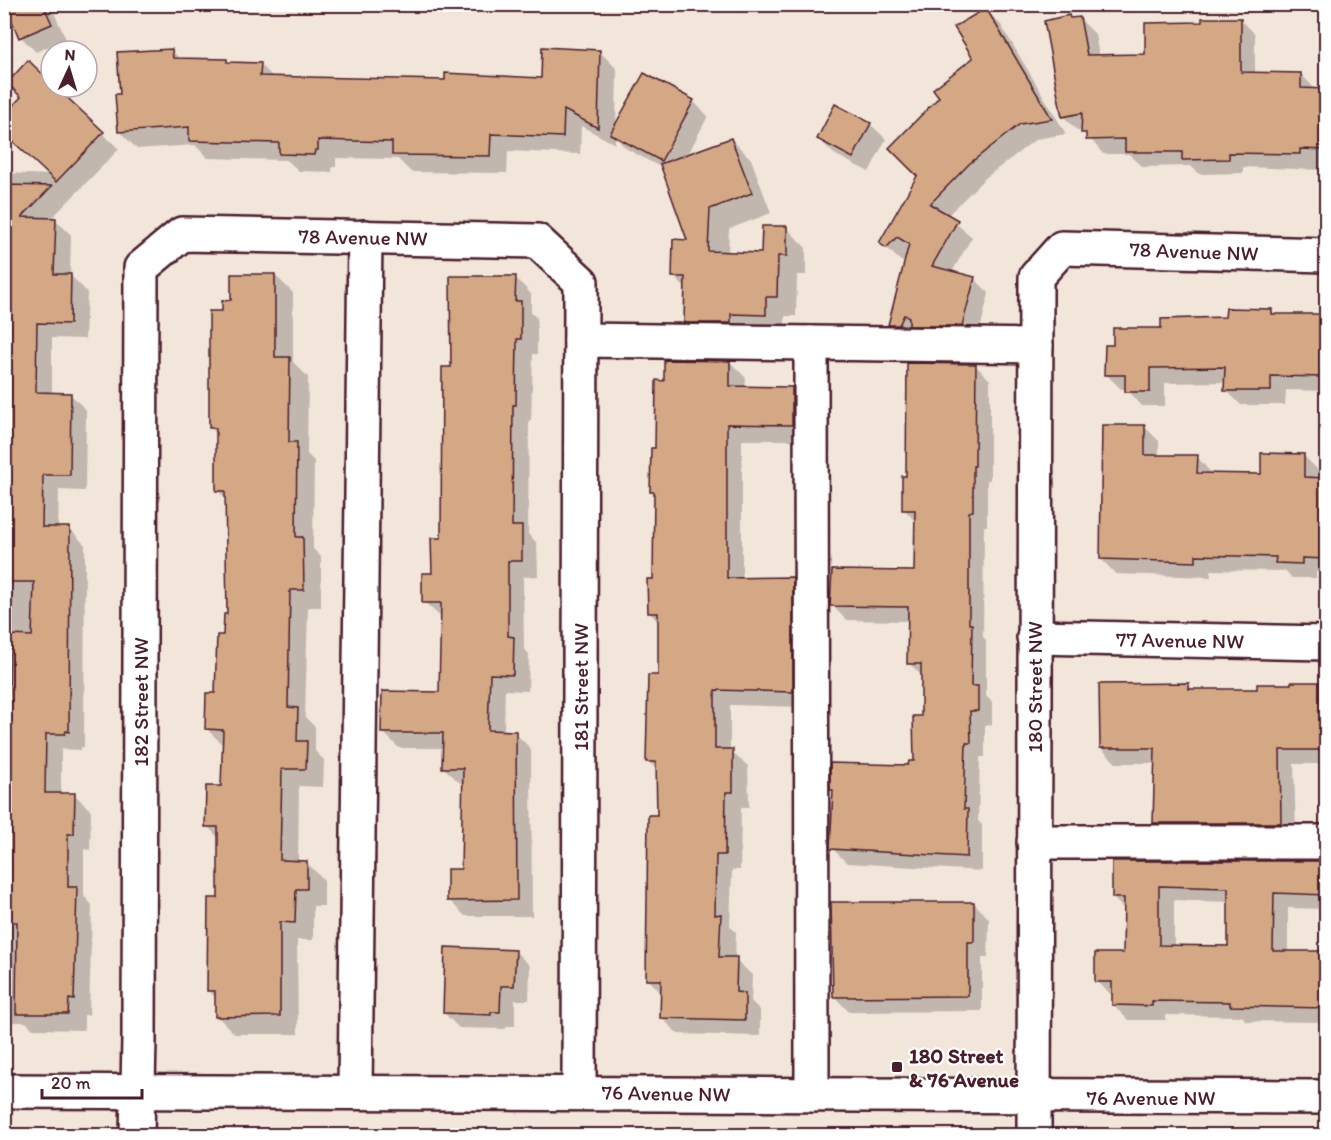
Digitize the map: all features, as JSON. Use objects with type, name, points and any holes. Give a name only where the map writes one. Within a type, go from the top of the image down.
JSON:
[{"type":"street","name":"78 Avenue NW","points":[[141,268],[182,234],[537,241],[581,282]]},
{"type":"street","points":[[355,1091],[365,237]]},
{"type":"street","name":"78 Avenue NW","points":[[1062,248],[1326,255]]},
{"type":"street","name":"180 Street NW","points":[[1034,1136],[1036,277],[1062,248]]},
{"type":"street","name":"182 Street NW","points":[[137,1136],[141,268]]},
{"type":"street","name":"181 Street NW","points":[[579,1093],[581,282]]},
{"type":"street","points":[[580,340],[1036,346]]},
{"type":"street","points":[[811,343],[812,1095]]},
{"type":"street","name":"77 Avenue NW","points":[[1034,637],[1326,643]]},
{"type":"street","points":[[1034,842],[1326,842]]},
{"type":"street","name":"76 Avenue NW","points":[[4,1091],[355,1091],[1034,1098],[1326,1097]]},
{"type":"building","points":[[5,4],[43,4],[52,24],[19,38]]},
{"type":"building","points":[[986,8],[1052,119],[1020,124],[969,164],[930,204],[958,220],[932,266],[975,277],[962,326],[909,326],[909,317],[904,315],[899,325],[888,325],[909,244],[897,237],[886,248],[879,243],[917,176],[889,148],[939,97],[933,89],[973,58],[954,27]]},
{"type":"building","points":[[1069,15],[1070,18],[1080,17],[1087,55],[1145,54],[1145,23],[1202,22],[1202,18],[1241,18],[1241,72],[1301,73],[1301,88],[1326,89],[1326,150],[1300,149],[1300,154],[1229,153],[1229,159],[1182,160],[1182,152],[1125,152],[1125,139],[1086,140],[1086,133],[1081,133],[1082,113],[1062,117],[1044,21]]},
{"type":"building","points":[[542,47],[600,50],[598,128],[564,110],[563,137],[491,134],[490,156],[392,155],[392,142],[318,140],[318,150],[315,150],[314,155],[279,154],[279,143],[189,141],[189,127],[118,132],[115,94],[120,94],[117,52],[172,49],[173,58],[227,59],[227,62],[261,63],[260,76],[445,80],[445,73],[541,78]]},
{"type":"building","points":[[28,60],[39,71],[39,99],[69,99],[104,132],[56,182],[4,133],[4,115],[21,97],[7,83]]},
{"type":"building","points":[[644,73],[694,100],[661,161],[610,134]]},
{"type":"building","points":[[835,104],[871,123],[853,158],[817,139]]},
{"type":"building","points":[[731,138],[752,193],[710,209],[708,251],[761,253],[762,226],[787,226],[787,256],[778,256],[777,297],[766,297],[766,315],[731,314],[731,323],[684,323],[685,277],[672,277],[673,239],[687,240],[660,164]]},
{"type":"building","points":[[4,185],[52,186],[22,217],[56,218],[54,274],[71,274],[70,324],[37,323],[36,392],[71,393],[70,475],[43,475],[42,527],[70,527],[69,732],[46,734],[45,793],[75,793],[74,834],[68,834],[68,887],[77,887],[74,1000],[69,999],[68,1014],[16,1014],[17,922],[4,922],[4,695],[9,695],[10,635],[32,636],[34,582],[4,582]]},
{"type":"building","points":[[231,274],[275,274],[275,357],[290,357],[289,442],[297,442],[296,537],[303,537],[304,590],[290,590],[288,707],[298,708],[297,741],[307,741],[306,769],[282,769],[280,860],[307,861],[307,889],[296,889],[295,923],[280,922],[280,1016],[215,1017],[215,991],[207,991],[208,898],[218,898],[218,827],[205,827],[206,786],[221,786],[223,730],[205,729],[206,693],[215,693],[217,635],[223,635],[224,614],[227,614],[225,491],[216,491],[216,428],[209,428],[209,311],[222,311],[222,301],[231,300]]},
{"type":"building","points":[[450,276],[516,276],[515,301],[521,301],[521,339],[517,339],[516,405],[513,405],[512,526],[522,526],[522,561],[508,561],[508,636],[514,637],[513,675],[490,674],[488,730],[516,731],[517,900],[447,901],[447,869],[461,869],[463,768],[442,768],[443,733],[381,733],[382,691],[439,692],[441,603],[422,603],[422,573],[432,573],[431,538],[441,538],[442,367],[451,367]]},
{"type":"building","points":[[1226,308],[1272,309],[1272,314],[1324,314],[1326,377],[1271,376],[1271,391],[1224,391],[1225,367],[1150,368],[1150,392],[1125,392],[1125,375],[1104,375],[1105,345],[1113,345],[1113,328],[1161,328],[1161,319],[1225,317]]},
{"type":"building","points":[[664,360],[730,361],[730,386],[792,387],[792,425],[727,424],[727,578],[793,577],[793,692],[715,690],[715,749],[733,749],[733,792],[726,792],[725,855],[716,855],[715,915],[721,914],[719,957],[737,957],[736,992],[745,993],[745,1020],[660,1018],[661,980],[646,980],[648,815],[657,815],[656,762],[646,762],[648,675],[658,675],[658,613],[648,613],[647,579],[653,579],[654,492],[650,492],[651,448],[655,448],[656,380],[664,381]]},
{"type":"building","points":[[907,363],[976,364],[973,511],[969,512],[969,624],[972,624],[971,686],[978,686],[978,711],[970,711],[971,743],[966,743],[964,809],[968,809],[967,857],[830,849],[833,790],[830,790],[830,763],[908,765],[909,761],[914,761],[913,716],[921,716],[921,664],[907,664],[908,607],[830,606],[832,570],[914,571],[915,510],[902,510],[902,476],[906,476]]},
{"type":"building","points":[[1102,425],[1145,425],[1145,455],[1198,455],[1197,473],[1261,474],[1261,453],[1304,454],[1304,477],[1326,478],[1326,559],[1302,558],[1302,564],[1275,563],[1276,557],[1196,555],[1196,562],[1100,559]]},
{"type":"building","points":[[1291,682],[1326,682],[1326,750],[1280,750],[1281,823],[1153,823],[1155,748],[1100,748],[1099,684],[1189,683],[1189,689],[1257,689],[1257,684],[1291,684]]},
{"type":"building","points":[[1112,861],[1326,861],[1326,895],[1274,893],[1273,951],[1326,951],[1326,1008],[1230,1006],[1230,1002],[1152,1001],[1152,1006],[1112,1005],[1112,982],[1095,982],[1095,953],[1123,953],[1124,898],[1112,898]],"holes":[[[1159,886],[1228,888],[1228,946],[1159,945]]]},
{"type":"building","points":[[831,902],[974,902],[974,942],[968,942],[968,996],[833,997]]},
{"type":"building","points":[[445,947],[516,950],[514,986],[501,986],[500,1012],[491,1012],[491,1015],[443,1013]]},
{"type":"place","name":"180 Street & 76 Avenue","points":[[897,1067]]}]
